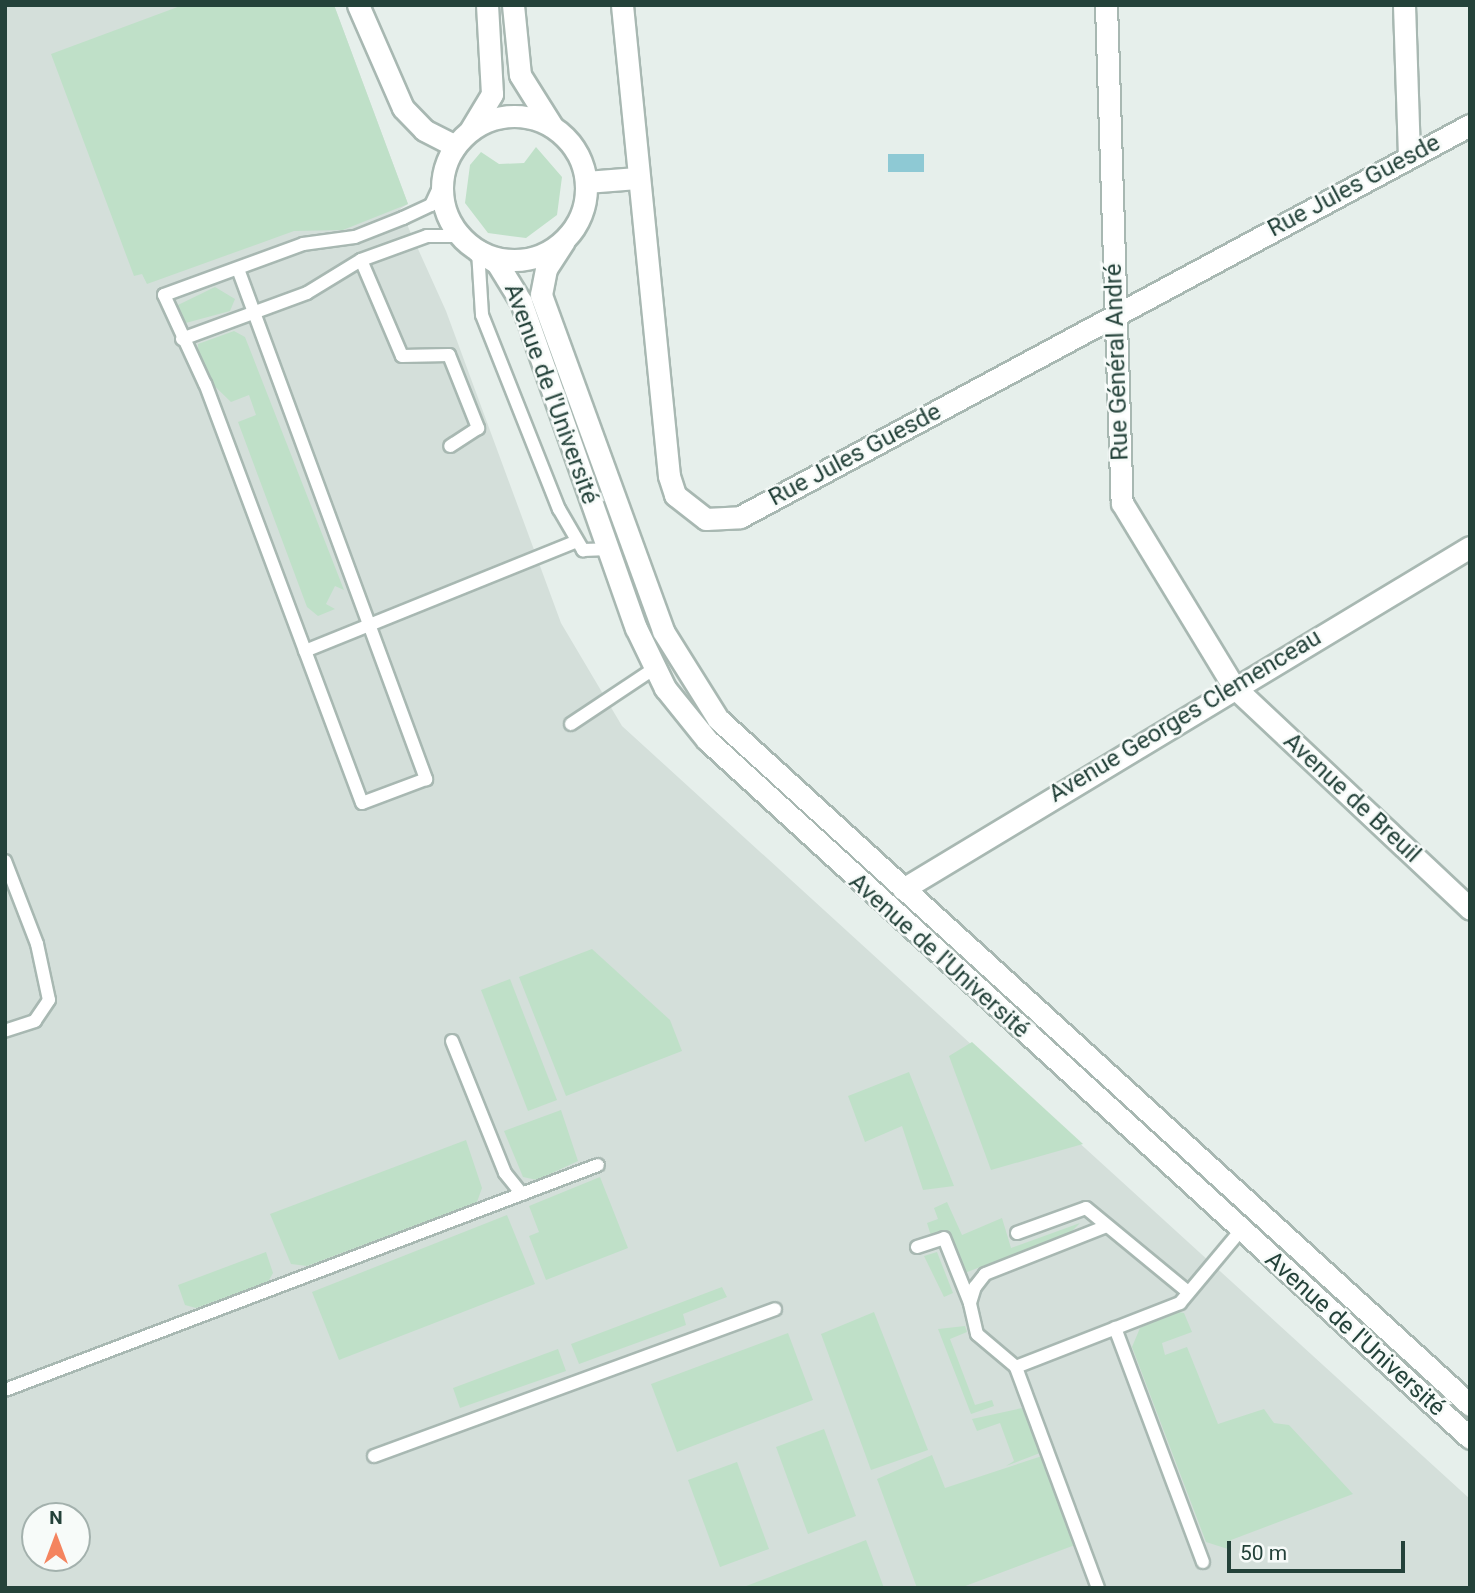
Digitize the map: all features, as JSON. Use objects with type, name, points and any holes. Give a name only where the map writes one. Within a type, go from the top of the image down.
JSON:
[{"type":"street","points":[[358,5],[403,107],[424,130],[455,146]]},
{"type":"street","points":[[487,5],[492,94],[470,131],[455,146],[441,184],[459,236],[478,251],[523,260],[564,241],[578,224],[586,182],[581,161],[553,127],[520,75],[513,5]]},
{"type":"street","name":"Rue Jules Guesde","points":[[622,5],[669,476],[681,502],[706,519],[740,517],[1115,313],[1470,125]]},
{"type":"street","name":"Rue Général André","points":[[1107,5],[1122,503],[1234,687]]},
{"type":"street","points":[[1404,5],[1409,157]]},
{"type":"street","points":[[470,131],[511,116],[553,127]]},
{"type":"street","points":[[586,182],[638,178]]},
{"type":"street","name":"Avenue de l'Université","points":[[564,241],[546,268],[541,295],[629,542],[677,656],[718,719],[903,889],[1470,1438]]},
{"type":"street","name":"Avenue de l'Université","points":[[478,251],[509,277],[521,302],[608,549],[655,668],[707,740],[1248,1222],[1470,1405]]},
{"type":"street","points":[[608,549],[629,542]]},
{"type":"street","name":"Avenue Georges Clemenceau","points":[[903,889],[1470,547]]},
{"type":"street","points":[[655,668],[677,656]]},
{"type":"street","name":"Avenue de Breuil","points":[[1234,687],[1470,909]]},
{"type":"lane","points":[[238,268],[426,779],[362,803],[205,384],[181,339],[164,295],[238,268],[419,212],[441,184]]},
{"type":"lane","points":[[181,339],[254,310],[307,293],[361,260],[428,236],[459,236]]},
{"type":"lane","points":[[478,251],[482,315],[577,541],[594,552],[608,549]]},
{"type":"lane","points":[[361,260],[402,356],[449,355],[478,428],[450,446]]},
{"type":"lane","points":[[305,651],[370,627],[577,541]]},
{"type":"lane","points":[[571,724],[655,668]]},
{"type":"lane","points":[[5,861],[37,944],[49,1000],[36,1021],[5,1031]]},
{"type":"lane","points":[[452,1041],[505,1172],[522,1194]]},
{"type":"lane","points":[[5,1390],[598,1165]]},
{"type":"lane","points":[[1017,1233],[1086,1208],[1188,1292]]},
{"type":"lane","points":[[1016,1367],[1180,1303],[1248,1222]]},
{"type":"lane","points":[[970,1303],[985,1274],[1107,1226]]},
{"type":"lane","points":[[917,1247],[944,1238],[970,1303],[976,1334],[1016,1367],[1098,1588]]},
{"type":"lane","points":[[374,1456],[775,1308]]},
{"type":"lane","points":[[1115,1328],[1203,1562]]},
{"type":"shaded area","points":[[5,5],[334,5],[408,204],[400,209],[446,311],[561,623],[622,726],[1470,1499],[1470,1588],[5,1588]]},
{"type":"green space","points":[[183,5],[334,5],[408,204],[343,230],[294,231],[147,284],[142,274],[134,276],[51,54]]},
{"type":"green space","points":[[536,147],[562,177],[557,215],[526,238],[488,233],[465,203],[470,165],[481,152],[499,164],[524,163]]},
{"type":"green space","points":[[215,287],[235,299],[230,311],[182,324],[178,305]]},
{"type":"green space","points":[[234,331],[245,337],[344,590],[335,586],[326,604],[335,609],[318,616],[307,607],[238,422],[256,415],[249,395],[231,402],[199,371],[198,344]]},
{"type":"green space","points":[[592,949],[670,1020],[682,1051],[566,1096],[519,977]]},
{"type":"green space","points":[[510,979],[557,1100],[528,1111],[481,990]]},
{"type":"green space","points":[[972,1042],[1083,1144],[991,1170],[949,1056]]},
{"type":"green space","points":[[909,1072],[954,1186],[923,1190],[902,1126],[865,1142],[848,1096]]},
{"type":"green space","points":[[561,1110],[578,1161],[537,1180],[523,1177],[504,1131]]},
{"type":"green space","points":[[466,1140],[482,1188],[477,1202],[307,1266],[291,1264],[270,1214]]},
{"type":"green space","points":[[600,1177],[628,1248],[546,1280],[529,1236],[539,1232],[529,1206]]},
{"type":"green space","points":[[947,1202],[962,1235],[1002,1218],[1011,1248],[1080,1223],[1070,1233],[962,1274],[946,1235],[932,1239],[927,1223],[938,1219],[934,1208]]},
{"type":"green space","points":[[507,1215],[535,1284],[339,1360],[312,1292]]},
{"type":"green space","points":[[266,1252],[273,1273],[268,1282],[196,1308],[185,1305],[178,1285]]},
{"type":"green space","points":[[937,1252],[953,1293],[944,1297],[924,1256]]},
{"type":"green space","points":[[722,1287],[727,1297],[683,1314],[686,1325],[579,1364],[571,1344]]},
{"type":"green space","points":[[1174,1311],[1184,1313],[1192,1332],[1162,1343],[1165,1355],[1187,1347],[1218,1424],[1264,1409],[1274,1423],[1289,1425],[1353,1494],[1231,1540],[1231,1550],[1206,1542],[1132,1347],[1140,1328]]},
{"type":"green space","points":[[874,1312],[928,1450],[871,1470],[821,1334]]},
{"type":"green space","points":[[965,1326],[967,1332],[950,1339],[975,1405],[992,1400],[994,1406],[971,1414],[938,1329]]},
{"type":"green space","points":[[788,1333],[813,1400],[677,1452],[651,1384]]},
{"type":"green space","points":[[558,1349],[566,1371],[460,1408],[453,1388]]},
{"type":"green space","points":[[1022,1408],[1040,1453],[1006,1466],[1014,1461],[1000,1423],[977,1431],[972,1419]]},
{"type":"green space","points":[[824,1429],[856,1516],[808,1534],[776,1447]]},
{"type":"green space","points":[[932,1455],[945,1488],[1042,1456],[1075,1545],[960,1588],[917,1588],[877,1479]]},
{"type":"green space","points":[[737,1462],[769,1549],[720,1567],[688,1480]]},
{"type":"green space","points":[[866,1540],[884,1588],[741,1588]]},
{"type":"water","points":[[888,154],[924,154],[924,172],[888,172]]}]
